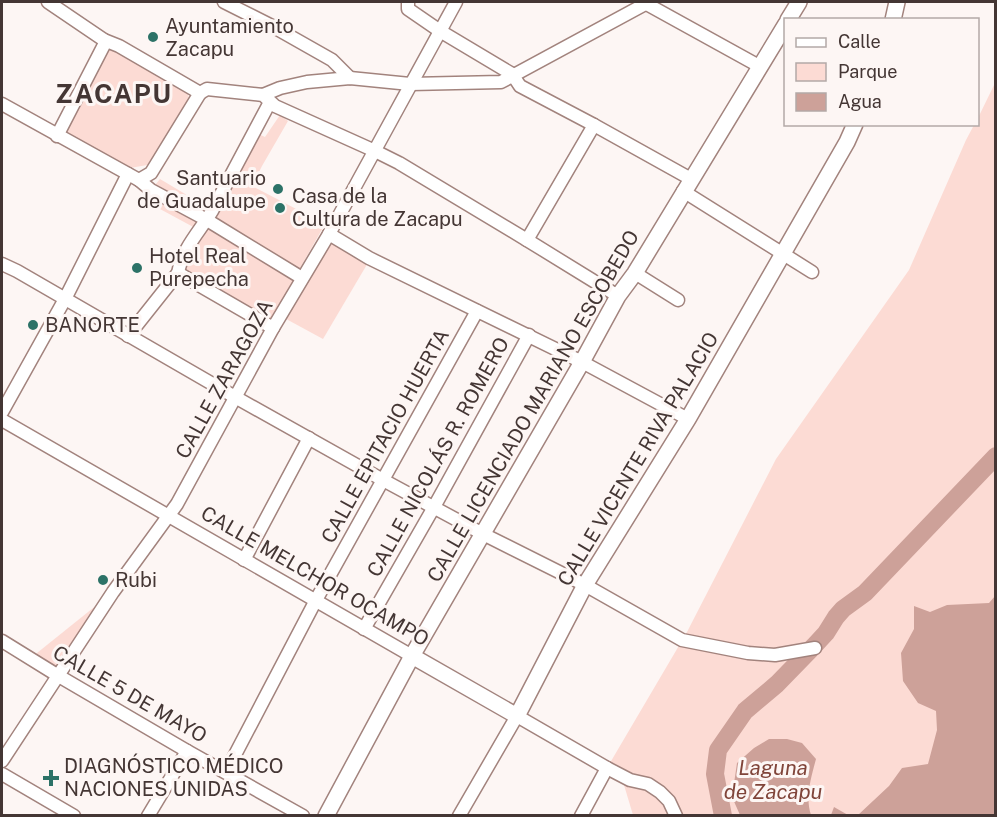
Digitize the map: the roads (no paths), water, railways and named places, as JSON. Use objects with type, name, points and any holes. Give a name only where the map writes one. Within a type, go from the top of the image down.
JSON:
[{"type":"main road","points":[[789,18],[799,2]]},
{"type":"main road","points":[[893,18],[897,2]]},
{"type":"main road","name":"CALLE LICENCIADO MARIANO ESCOBEDO","points":[[326,816],[412,656],[618,296],[635,273],[784,27]]},
{"type":"main road","name":"CALLE VICENTE RIVA PALACIO","points":[[517,716],[585,585],[688,419],[854,126]]},
{"type":"main road","name":"CALLE MELCHOR OCAMPO","points":[[412,656],[517,716]]},
{"type":"street","points":[[48,2],[104,40],[119,46],[201,93]]},
{"type":"street","points":[[224,2],[332,60],[350,78]]},
{"type":"street","points":[[408,2],[408,9],[512,74],[520,86],[594,125],[687,185],[812,272]]},
{"type":"street","name":"CALLE ZARAGOZA","points":[[2,761],[113,592],[177,504],[456,2]]},
{"type":"street","points":[[128,336],[178,273],[180,262],[207,220],[269,101],[280,88],[307,82],[350,78],[410,84],[501,82],[646,2],[759,66]]},
{"type":"street","points":[[57,136],[105,43],[104,40]]},
{"type":"street","points":[[2,412],[134,177],[151,173],[201,93],[207,89],[269,101],[399,163],[618,296]]},
{"type":"street","points":[[263,128],[269,101]]},
{"type":"street","points":[[2,104],[134,177],[151,190],[207,220],[302,278]]},
{"type":"street","points":[[527,240],[594,125]]},
{"type":"street","points":[[328,234],[369,258],[529,335],[688,419]]},
{"type":"street","points":[[2,264],[383,480],[585,585],[682,640],[775,655],[811,649]]},
{"type":"street","points":[[178,273],[273,328]]},
{"type":"street","points":[[635,273],[678,300]]},
{"type":"street","name":"CALLE EPITACIO HUERTA","points":[[226,772],[316,600],[477,311]]},
{"type":"street","name":"CALLE NICOLÁS R. ROMERO","points":[[364,629],[529,335]]},
{"type":"street","name":"CALLE MELCHOR OCAMPO","points":[[2,420],[412,656]]},
{"type":"street","points":[[244,560],[309,438]]},
{"type":"street","name":"CALLE 5 DE MAYO","points":[[2,641],[187,751],[303,816]]},
{"type":"street","name":"CALLE MELCHOR OCAMPO","points":[[517,716],[630,780],[648,784],[669,801],[676,816]]},
{"type":"street","name":"CALLE VICENTE RIVA PALACIO","points":[[459,816],[517,716]]},
{"type":"street","points":[[148,816],[187,751]]},
{"type":"street","points":[[581,816],[607,768]]},
{"type":"street","points":[[2,774],[74,816]]},
{"type":"water","name":"Laguna de Zacapu","points":[[995,596],[995,815],[858,815],[889,786],[902,768],[928,764],[937,730],[936,711],[918,703],[903,681],[901,653],[914,629],[914,606],[930,612],[947,605],[989,603]]},
{"type":"water","name":"Laguna de Zacapu","points":[[769,739],[787,739],[802,743],[816,759],[809,794],[811,815],[740,815],[732,797],[737,763]]},
{"type":"water","points":[[834,807],[848,815],[831,815]]},
{"type":"waterway","points":[[723,816],[715,774],[718,750],[745,711],[777,684],[826,633],[843,609],[865,593],[996,456]]},
{"type":"place","name":"Ayuntamiento Zacapu","points":[[153,37]]},
{"type":"place","name":"Santuario de Guadalupe","points":[[278,189]]},
{"type":"place","name":"Casa de la Cultura de Zacapu","points":[[280,208]]},
{"type":"place","name":"Hotel Real Purepecha","points":[[137,268]]},
{"type":"place","name":"BANORTE","points":[[33,325]]},
{"type":"place","name":"Rubi","points":[[103,580]]},
{"type":"place","name":"DIAGNÓSTICO MÉDICO NACIONES UNIDAS","points":[[51,778]]},
{"type":"district","name":"ZACAPU","points":[[114,93]]}]
